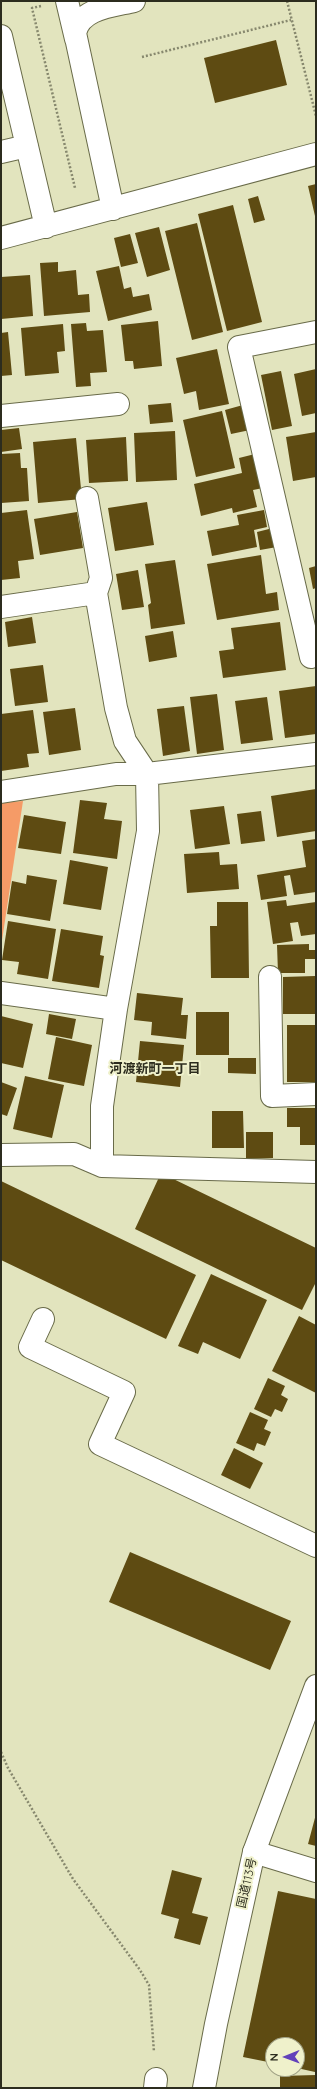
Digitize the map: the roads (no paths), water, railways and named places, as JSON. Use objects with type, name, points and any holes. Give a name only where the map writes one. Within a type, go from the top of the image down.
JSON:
[{"type":"main road","points":[[76,40],[77,26],[80,20],[86,15],[134,1]]},
{"type":"main road","points":[[57,3],[76,40],[113,209]]},
{"type":"main road","points":[[1,36],[46,227]]},
{"type":"main road","points":[[1,152],[26,146]]},
{"type":"main road","points":[[1,238],[316,154]]},
{"type":"main road","points":[[311,657],[239,347],[316,332]]},
{"type":"main road","points":[[1,416],[118,404]]},
{"type":"main road","points":[[87,498],[101,578],[96,593],[116,708],[124,741],[147,774],[148,831],[116,1009],[102,1106],[102,1166]]},
{"type":"main road","points":[[1,607],[96,593]]},
{"type":"main road","points":[[1,792],[116,774],[147,774],[316,754]]},
{"type":"main road","points":[[270,977],[272,1096],[316,1094]]},
{"type":"main road","points":[[1,993],[116,1009]]},
{"type":"main road","points":[[1,1155],[74,1154],[102,1166],[316,1172]]},
{"type":"main road","points":[[43,1319],[30,1347],[124,1392],[100,1444],[316,1546]]},
{"type":"main road","name":"国道113号","points":[[204,2088],[216,2024],[254,1852],[316,1686]]},
{"type":"main road","points":[[254,1852],[316,1871]]},
{"type":"district","name":"河渡新町一丁目","points":[[155,1069]]}]
